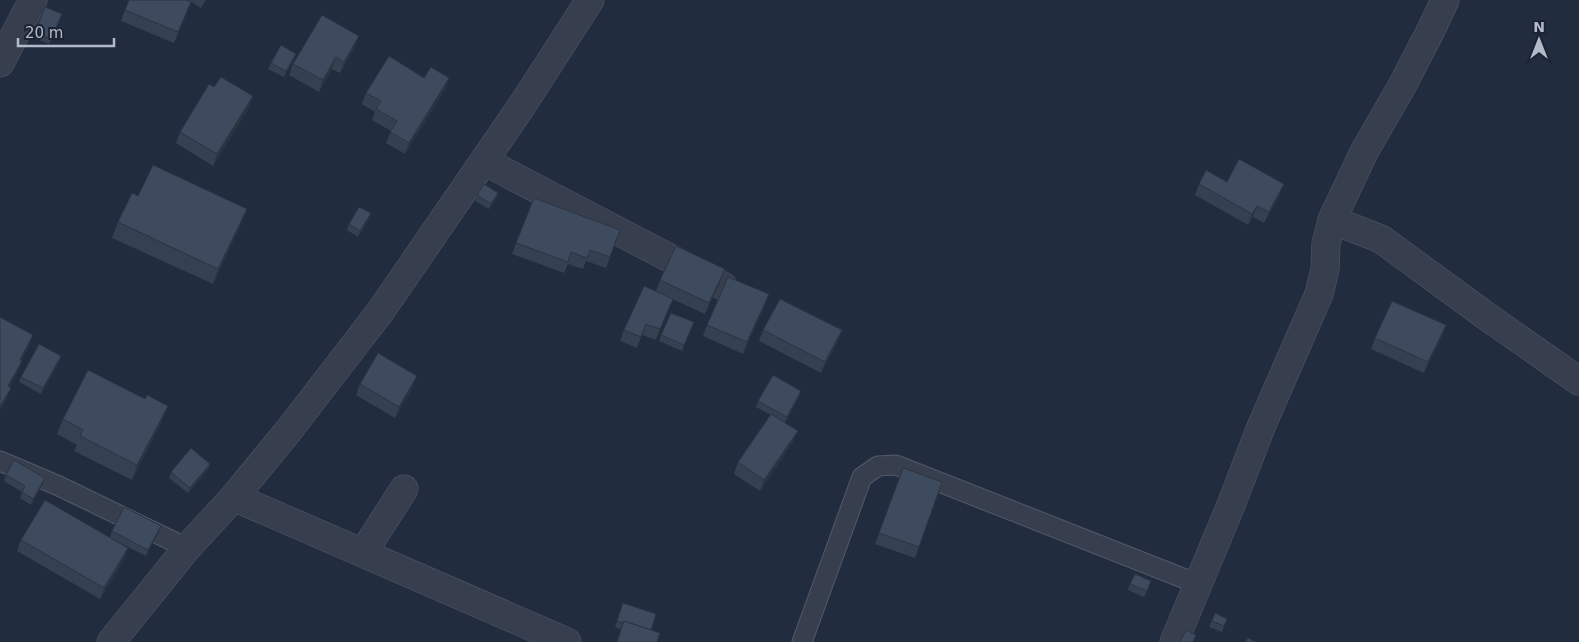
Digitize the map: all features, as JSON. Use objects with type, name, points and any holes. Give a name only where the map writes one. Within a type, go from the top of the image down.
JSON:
[{"type":"street","points":[[0,63],[33,0]]},
{"type":"street","points":[[111,642],[187,548],[234,497],[289,430],[380,312],[484,161],[590,0]]},
{"type":"street","points":[[1174,642],[1232,505],[1261,428],[1319,294],[1325,269],[1326,244],[1332,220],[1364,152],[1406,78],[1445,0]]},
{"type":"street","points":[[484,161],[723,286]]},
{"type":"street","points":[[1332,220],[1382,239],[1579,381]]},
{"type":"street","points":[[363,553],[404,489]]},
{"type":"street","points":[[234,497],[567,642]]},
{"type":"lane","points":[[0,461],[59,486],[187,548]]},
{"type":"lane","points":[[802,642],[862,477],[878,466],[896,465],[1198,584]]},
{"type":"building","points":[[129,0],[186,0],[191,2],[178,32],[125,10]]},
{"type":"building","points":[[45,7],[62,14],[51,39],[35,32]]},
{"type":"building","points":[[322,15],[359,36],[344,62],[336,57],[323,80],[293,64]]},
{"type":"building","points":[[281,45],[296,54],[286,71],[271,63]]},
{"type":"building","points":[[389,56],[424,78],[431,67],[449,78],[409,143],[390,132],[397,121],[376,109],[381,101],[366,93]]},
{"type":"building","points":[[221,77],[253,96],[217,154],[180,132],[209,84],[214,87]]},
{"type":"building","points":[[1239,159],[1284,184],[1269,212],[1257,206],[1252,214],[1199,184],[1206,170],[1227,182]]},
{"type":"building","points":[[153,165],[247,209],[218,269],[118,222],[132,193],[138,196]]},
{"type":"building","points":[[484,184],[498,193],[491,204],[477,195]]},
{"type":"building","points":[[534,198],[620,230],[610,257],[590,250],[587,258],[571,252],[568,262],[516,243]]},
{"type":"building","points":[[359,207],[371,213],[360,231],[349,224]]},
{"type":"building","points":[[676,246],[725,269],[709,303],[660,280]]},
{"type":"building","points":[[728,277],[769,294],[747,342],[707,325]]},
{"type":"building","points":[[644,286],[673,299],[660,329],[646,324],[641,337],[624,330]]},
{"type":"building","points":[[780,299],[842,330],[825,362],[763,330]]},
{"type":"building","points":[[1392,301],[1446,325],[1428,362],[1375,338]]},
{"type":"building","points":[[671,313],[694,322],[684,345],[661,335]]},
{"type":"building","points":[[0,317],[33,335],[20,360],[22,361],[8,386],[11,388],[0,407]]},
{"type":"building","points":[[39,344],[61,356],[43,388],[21,377]]},
{"type":"building","points":[[378,353],[417,376],[399,407],[360,384]]},
{"type":"building","points":[[88,370],[145,399],[147,395],[168,406],[137,465],[80,436],[83,430],[63,419]]},
{"type":"building","points":[[773,375],[801,391],[787,417],[758,401]]},
{"type":"building","points":[[771,414],[798,431],[764,480],[738,462]]},
{"type":"building","points":[[191,448],[210,464],[190,488],[171,472]]},
{"type":"building","points":[[14,460],[45,478],[33,499],[22,492],[25,486],[6,475]]},
{"type":"building","points":[[903,468],[942,482],[919,547],[879,533]]},
{"type":"building","points":[[45,500],[128,548],[104,588],[21,540]]},
{"type":"building","points":[[124,507],[161,526],[148,550],[112,531]]},
{"type":"building","points":[[1135,574],[1151,581],[1147,591],[1130,584]]},
{"type":"building","points":[[623,603],[656,614],[651,630],[624,621],[623,623],[617,621]]},
{"type":"building","points":[[1215,613],[1227,619],[1224,626],[1212,621]]},
{"type":"building","points":[[624,621],[660,633],[657,642],[617,642]]},
{"type":"building","points":[[1186,630],[1196,635],[1193,642],[1180,642]]},
{"type":"building","points":[[1248,638],[1256,642],[1245,642]]}]
